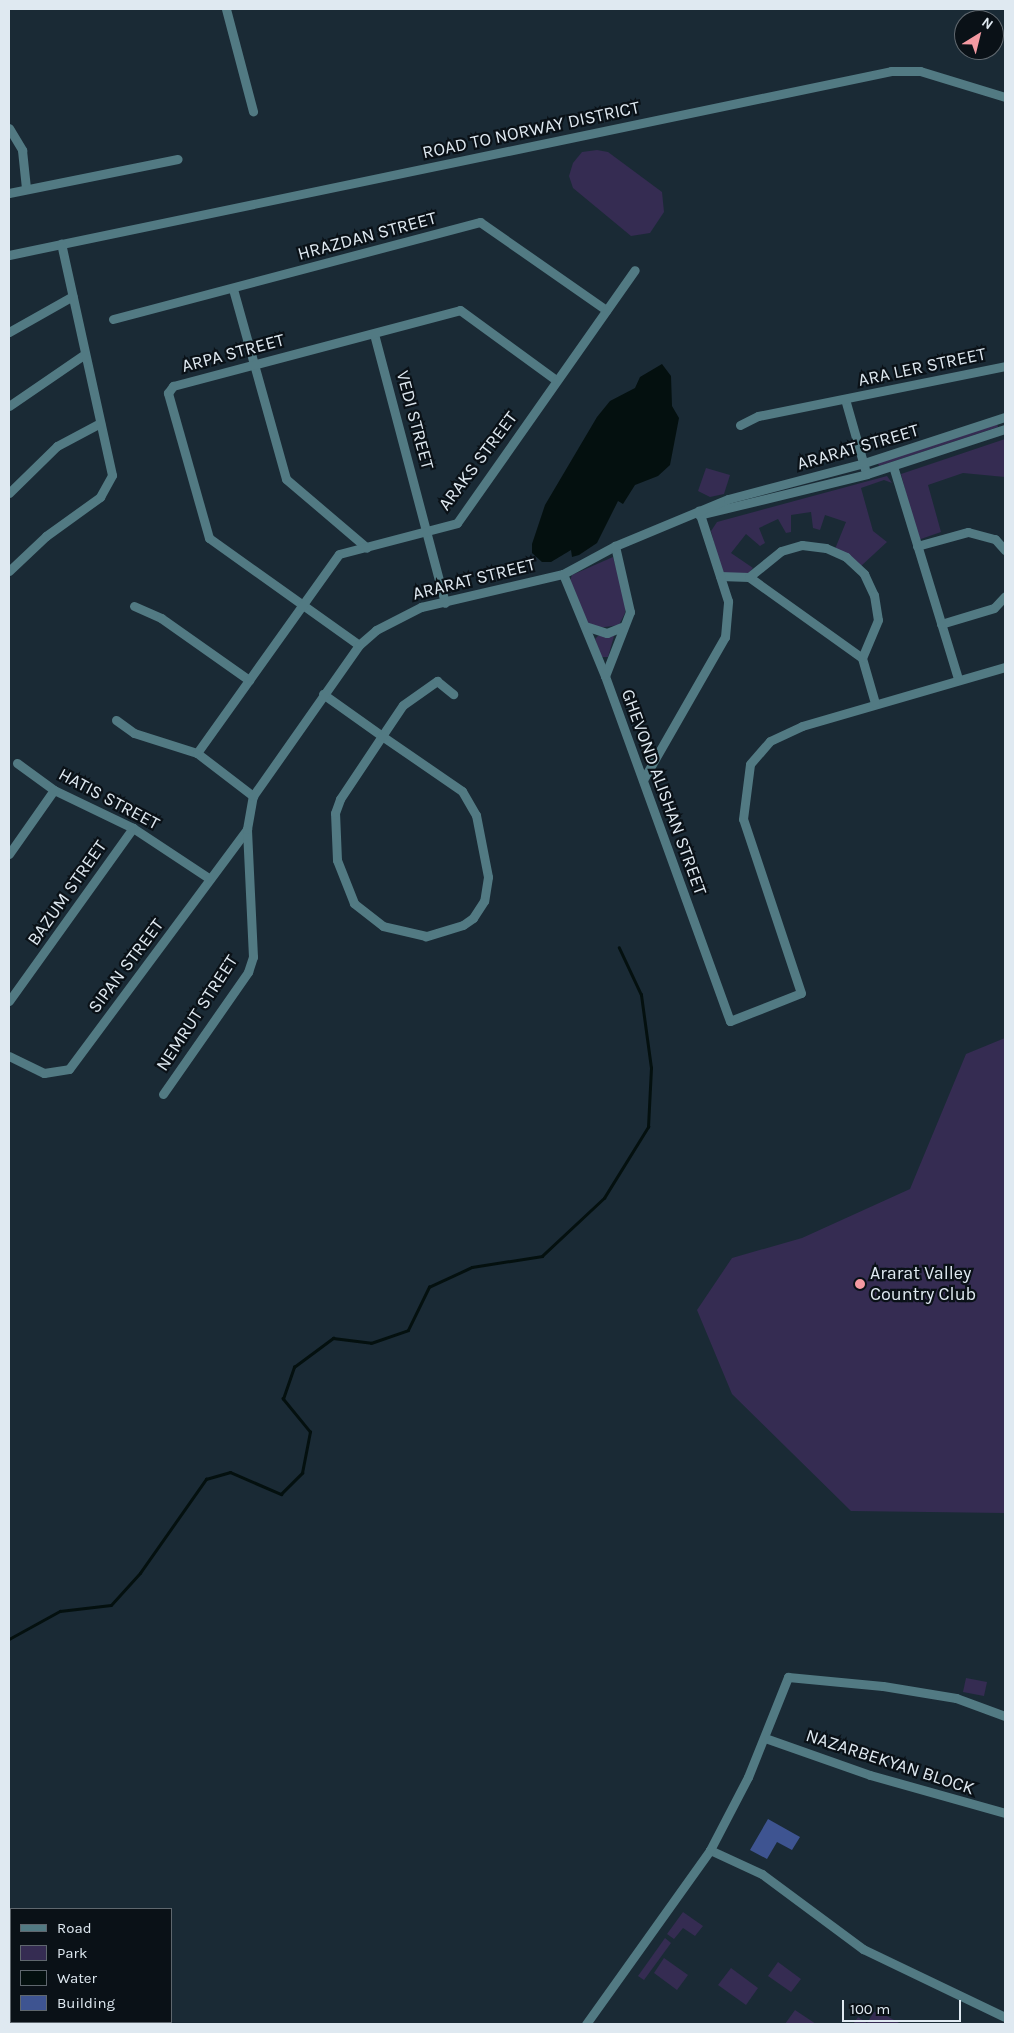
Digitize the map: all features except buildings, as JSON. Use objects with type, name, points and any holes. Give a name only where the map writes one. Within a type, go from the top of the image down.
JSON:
[{"type":"street","points":[[226,9],[253,111]]},
{"type":"street","name":"ROAD TO NORWAY DISTRICT","points":[[9,255],[890,71],[920,72],[1005,97]]},
{"type":"street","points":[[9,128],[22,150],[26,188]]},
{"type":"street","points":[[9,192],[178,159]]},
{"type":"street","name":"HRAZDAN STREET","points":[[113,319],[233,289],[480,222],[606,310]]},
{"type":"street","points":[[9,571],[109,486],[112,475],[61,244]]},
{"type":"street","name":"ARAKS STREET","points":[[196,753],[339,554],[428,532],[456,523],[635,270]]},
{"type":"street","points":[[233,289],[286,479],[367,548]]},
{"type":"street","points":[[9,332],[73,296]]},
{"type":"street","name":"ARPA STREET","points":[[359,646],[209,538],[168,393],[173,386],[460,310],[556,380]]},
{"type":"street","name":"VEDI STREET","points":[[374,334],[428,532],[445,603]]},
{"type":"street","points":[[9,406],[85,354]]},
{"type":"street","name":"ARA LER STREET","points":[[740,425],[758,416],[1005,366]]},
{"type":"street","name":"ARA LER STREET","points":[[845,399],[867,474]]},
{"type":"street","name":"ARARAT STREET","points":[[247,829],[253,796],[323,694],[359,646],[397,616],[563,574],[615,546],[728,499],[864,463],[1005,417]]},
{"type":"street","points":[[9,493],[57,446],[100,422]]},
{"type":"street","name":"ARARAT STREET","points":[[697,513],[867,474],[1005,429]]},
{"type":"street","points":[[893,466],[958,679]]},
{"type":"street","points":[[643,780],[724,637],[728,601],[697,513]]},
{"type":"street","points":[[917,546],[968,532],[995,539],[1005,550]]},
{"type":"street","points":[[749,577],[781,551],[802,545],[826,548],[846,557],[864,574],[874,595],[878,620],[862,658]]},
{"type":"street","points":[[605,676],[624,626],[629,620],[630,599],[615,546]]},
{"type":"street","name":"GHEVOND ALISHAN STREET","points":[[563,574],[605,676],[730,1021],[801,993],[742,819],[750,764],[770,741],[802,726],[875,703]]},
{"type":"street","points":[[720,576],[749,577],[862,658],[875,703],[1005,667]]},
{"type":"street","points":[[941,624],[994,608],[1005,596]]},
{"type":"street","points":[[134,606],[161,618],[249,680]]},
{"type":"street","points":[[585,626],[607,634],[624,626]]},
{"type":"street","points":[[323,694],[382,736],[462,791],[481,829],[488,877],[484,901],[474,918],[439,935],[410,935],[374,922],[354,902],[340,870],[335,812],[382,736],[403,705],[437,681],[453,694]]},
{"type":"street","points":[[116,720],[134,733],[196,753],[253,796]]},
{"type":"street","name":"HATIS STREET","points":[[17,763],[54,790],[133,828],[210,879]]},
{"type":"street","points":[[9,852],[54,790]]},
{"type":"street","name":"BAZUM STREET","points":[[9,1002],[133,828]]},
{"type":"street","name":"SIPAN STREET","points":[[9,1056],[44,1073],[69,1069],[247,829]]},
{"type":"street","name":"NEMRUT STREET","points":[[163,1094],[248,972],[253,957],[247,829]]},
{"type":"street","points":[[586,2024],[710,1850],[765,1738],[788,1677],[861,1684],[956,1698],[1005,1716]]},
{"type":"street","name":"NAZARBEKYAN BLOCK","points":[[765,1738],[870,1776],[1005,1813]]},
{"type":"street","points":[[710,1850],[762,1874],[863,1949],[1005,2018]]},
{"type":"green space","points":[[597,150],[608,152],[662,192],[664,212],[650,233],[631,236],[573,188],[569,176],[573,163],[582,152]]},
{"type":"green space","points":[[997,424],[998,427],[879,466],[878,463]]},
{"type":"green space","points":[[1005,439],[1005,477],[963,473],[928,485],[941,532],[918,540],[901,474]]},
{"type":"green space","points":[[706,468],[730,475],[724,494],[710,497],[698,491]]},
{"type":"green space","points":[[887,476],[892,483],[884,480],[861,488],[873,531],[887,542],[861,566],[835,549],[846,522],[825,515],[820,530],[813,528],[811,512],[791,515],[791,532],[786,533],[778,519],[759,528],[765,543],[760,546],[746,534],[731,553],[753,568],[747,575],[722,573],[711,531],[717,522]]},
{"type":"green space","points":[[613,557],[626,602],[625,613],[619,625],[598,628],[587,622],[570,581],[572,575]]},
{"type":"green space","points":[[598,636],[614,636],[608,657],[601,657],[595,639]]},
{"type":"green space","name":"Ararat Valley Country Club","points":[[1005,1038],[1005,1513],[851,1511],[732,1394],[697,1310],[732,1258],[802,1238],[910,1189],[966,1054]]},
{"type":"green space","points":[[966,1678],[987,1682],[984,1696],[963,1692]]},
{"type":"green space","points":[[683,1912],[703,1926],[695,1936],[683,1928],[674,1939],[667,1934]]},
{"type":"green space","points":[[665,1938],[671,1943],[644,1980],[638,1976]]},
{"type":"green space","points":[[664,1958],[688,1975],[677,1990],[654,1973]]},
{"type":"green space","points":[[778,1962],[801,1979],[791,1992],[768,1976]]},
{"type":"green space","points":[[731,1968],[758,1988],[746,2005],[718,1985]]},
{"type":"green space","points":[[795,2010],[816,2024],[785,2024]]},
{"type":"green space","points":[[874,2012],[887,2016],[901,2024],[854,2023],[858,2017],[867,2023]]},
{"type":"water","points":[[662,364],[671,376],[672,406],[679,418],[670,465],[658,476],[635,485],[623,504],[618,501],[597,543],[579,555],[572,557],[571,550],[551,562],[542,562],[532,553],[532,544],[545,505],[597,417],[610,401],[635,388],[640,377]]},
{"type":"waterway","points":[[9,1639],[60,1611],[111,1605],[140,1573],[206,1479],[230,1472],[281,1494],[302,1473],[310,1432],[283,1399],[294,1367],[333,1338],[371,1343],[408,1330],[429,1287],[472,1267],[542,1256],[604,1198],[648,1127],[651,1068],[641,995],[619,948]]},
{"type":"place","name":"Ararat Valley Country Club","points":[[860,1284]]}]
